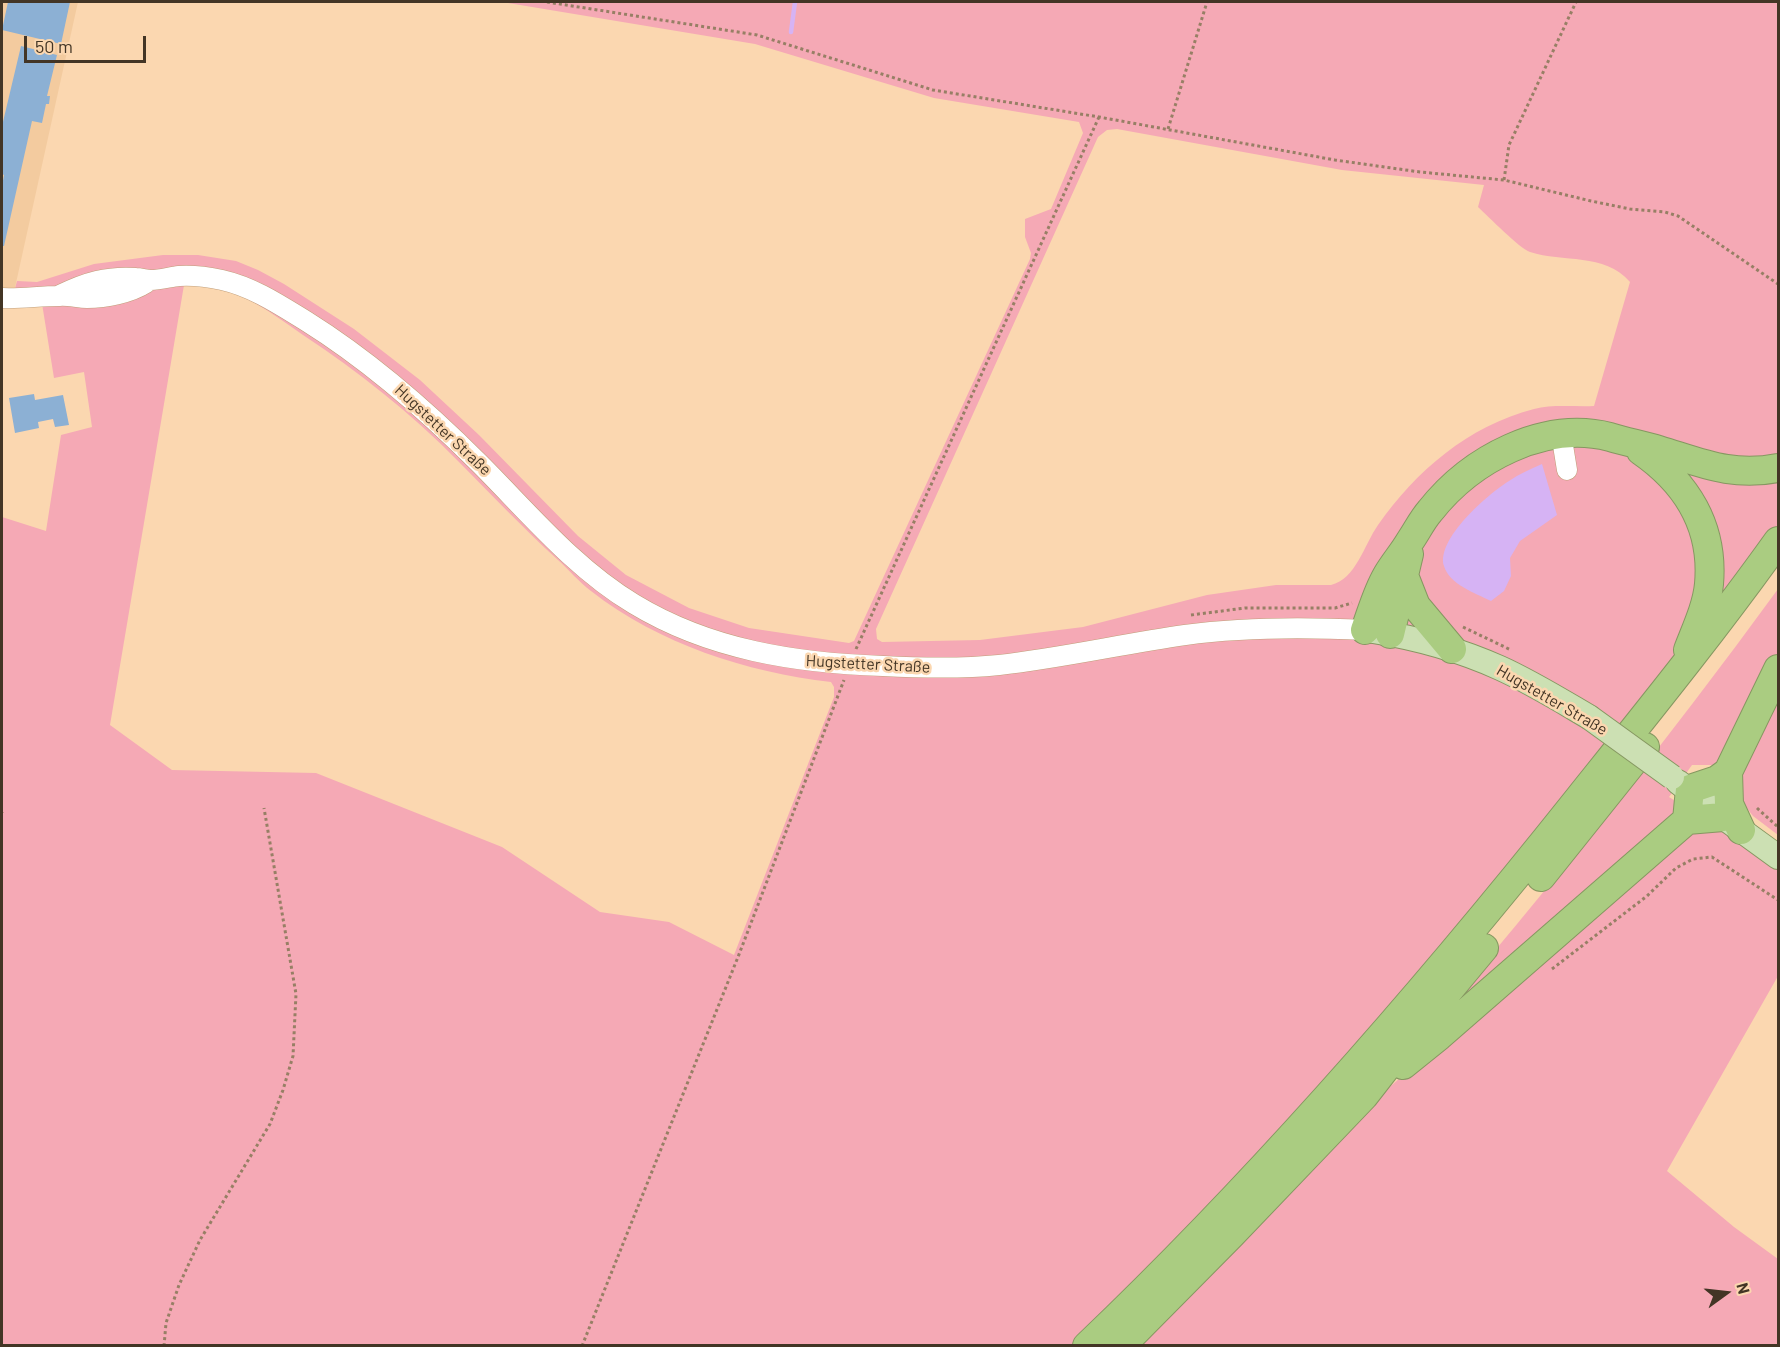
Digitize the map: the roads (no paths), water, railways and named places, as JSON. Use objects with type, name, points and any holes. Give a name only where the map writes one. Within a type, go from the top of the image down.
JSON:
[{"type":"highway","points":[[1378,632],[1374,602],[1387,574],[1431,509],[1470,473],[1518,445],[1561,433],[1590,434],[1658,449],[1725,470],[1749,472],[1779,468]]},
{"type":"highway","points":[[1629,443],[1654,460],[1686,492],[1705,532],[1709,556],[1709,586],[1698,626],[1681,670]]},
{"type":"highway","points":[[1378,632],[1405,578],[1412,539]]},
{"type":"highway","points":[[1087,1346],[1210,1222],[1351,1071],[1498,900],[1714,629],[1779,541]]},
{"type":"highway","points":[[1120,1346],[1231,1235],[1364,1096],[1610,792],[1713,661],[1779,570]]},
{"type":"highway","points":[[1405,578],[1416,606],[1452,649]]},
{"type":"highway","points":[[1687,820],[1680,783],[1717,780],[1728,772],[1779,669]]},
{"type":"highway","points":[[1364,1096],[1439,1036],[1687,820],[1732,824],[1728,772]]},
{"type":"main road","name":"Hugstetter Straße","points":[[1378,632],[1452,649],[1511,673],[1589,717],[1779,857]]},
{"type":"street","name":"Hugstetter Straße","points":[[2,298],[60,295],[83,283],[103,279],[151,280],[184,276],[225,280],[246,287],[323,331],[405,392],[550,536],[594,576],[634,604],[677,627],[723,644],[790,659],[849,665],[930,668],[996,665],[1184,635],[1239,629],[1314,627],[1378,632]]},
{"type":"street","points":[[1561,433],[1567,470]]},
{"type":"waterway","points":[[791,32],[795,2]]}]
